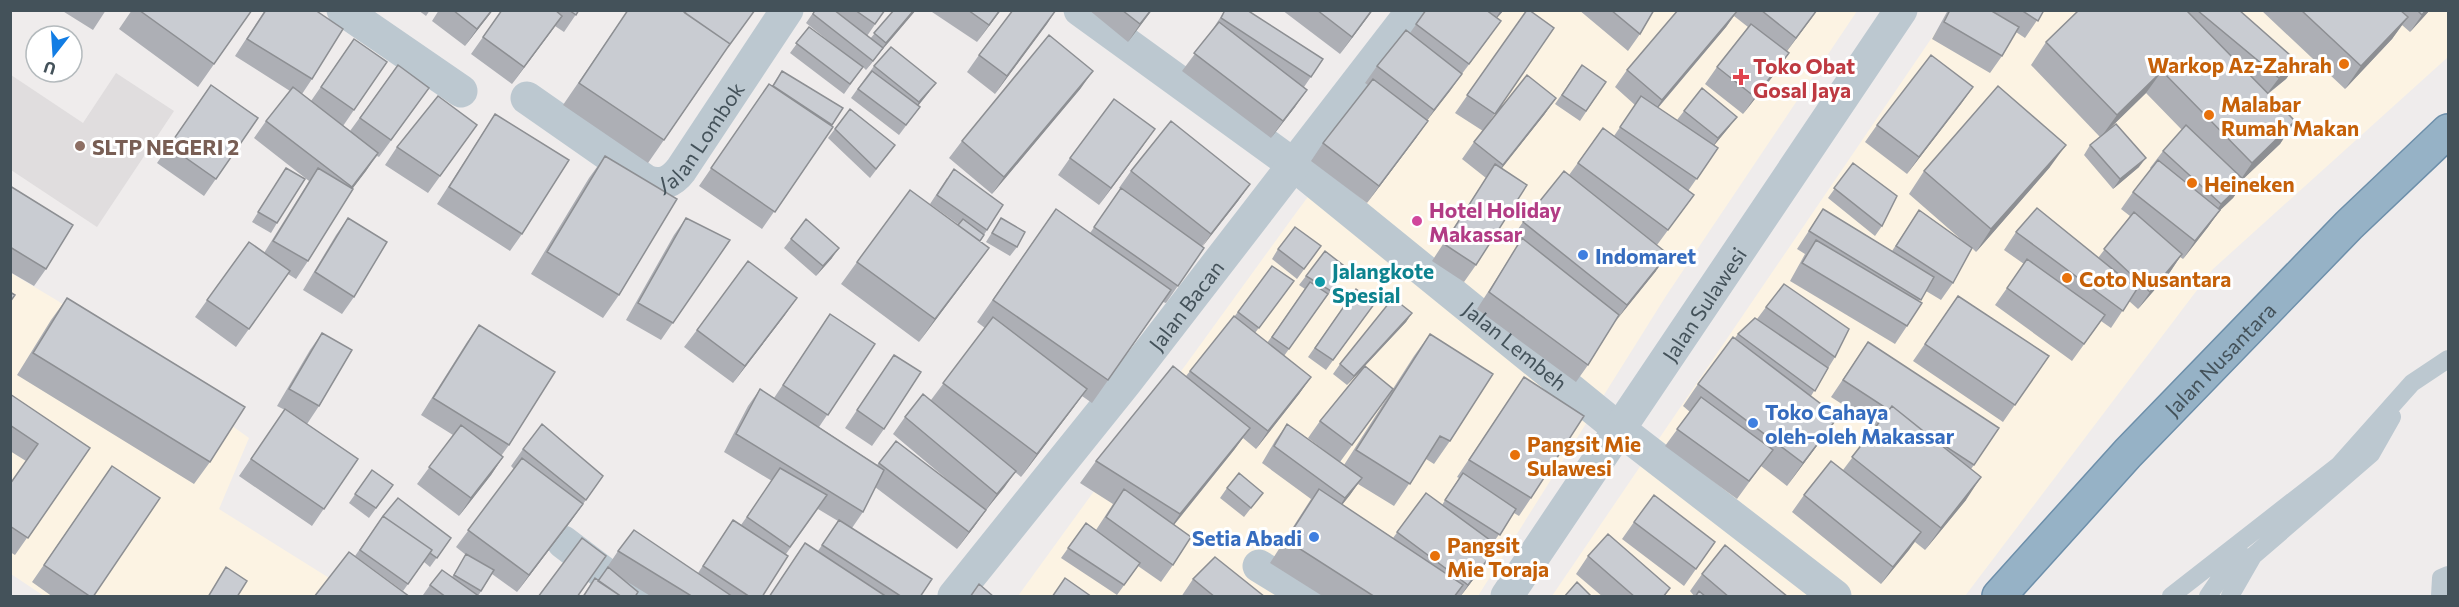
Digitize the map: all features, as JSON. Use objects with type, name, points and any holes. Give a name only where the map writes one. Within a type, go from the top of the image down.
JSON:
[{"type":"highway","name":"Jalan Nusantara","points":[[1999,597],[2127,453],[2349,225],[2448,131]]},
{"type":"street","points":[[344,10],[461,91]]},
{"type":"street","name":"Jalan Lombok","points":[[527,98],[646,181],[663,184],[675,178],[681,170],[787,10]]},
{"type":"street","name":"Jalan Lembeh","points":[[1080,10],[1294,165],[1620,429],[1835,597]]},
{"type":"street","name":"Jalan Bacan","points":[[954,597],[1126,382],[1413,10]]},
{"type":"street","name":"Jalan Sulawesi","points":[[1507,597],[1901,10]]},
{"type":"street","points":[[563,542],[634,597]]},
{"type":"street","points":[[1259,566],[1308,597]]},
{"type":"lane","points":[[2171,597],[2339,465],[2412,383],[2448,359]]},
{"type":"lane","points":[[2230,597],[2253,556],[2371,454],[2412,383]]},
{"type":"lane","points":[[2208,597],[2249,537]]},
{"type":"lane","points":[[2440,597],[2441,578],[2448,575]]},
{"type":"shaded area","points":[[1445,11],[1857,11],[1666,296],[1478,596],[1018,596],[1293,217]]},
{"type":"shaded area","points":[[1950,11],[2448,11],[2448,57],[2213,269],[1965,596],[1552,596]]},
{"type":"shaded area","name":"SLTP NEGERI 2","points":[[116,73],[174,111],[97,227],[11,170],[11,75],[83,123]]},
{"type":"shaded area","points":[[11,273],[58,301],[249,438],[219,509],[358,596],[44,596],[11,574]]},
{"type":"building","points":[[139,10],[252,10],[214,64]]},
{"type":"building","points":[[266,10],[315,10],[343,29],[312,79],[247,39]]},
{"type":"building","points":[[453,10],[492,10],[477,29]]},
{"type":"building","points":[[502,10],[555,10],[562,16],[524,67],[483,37]]},
{"type":"building","points":[[569,10],[579,10],[576,15]]},
{"type":"building","points":[[628,10],[681,10],[730,44],[664,140],[579,83]]},
{"type":"building","points":[[687,10],[755,10],[728,47],[730,44],[685,13]]},
{"type":"building","points":[[815,10],[834,10],[883,48],[873,61],[813,14]]},
{"type":"building","points":[[855,10],[885,10],[875,24]]},
{"type":"building","points":[[894,10],[914,10],[886,43],[874,33]]},
{"type":"building","points":[[968,10],[1000,10],[989,25]]},
{"type":"building","points":[[1013,10],[1056,10],[1007,76],[979,55]]},
{"type":"building","points":[[1122,10],[1151,10],[1140,24]]},
{"type":"building","points":[[1225,10],[1247,10],[1323,59],[1311,77],[1221,18]]},
{"type":"building","points":[[1317,10],[1372,10],[1352,37]]},
{"type":"building","points":[[1426,10],[1486,10],[1501,21],[1469,64],[1416,24]]},
{"type":"building","points":[[1527,10],[1554,28],[1495,114],[1467,95]]},
{"type":"building","points":[[1611,10],[1654,10],[1640,34]]},
{"type":"building","points":[[1678,10],[1738,10],[1662,100],[1627,70]]},
{"type":"building","points":[[1761,10],[1817,10],[1796,38]]},
{"type":"building","points":[[1950,10],[1990,10],[2019,27],[2002,56],[1944,22]]},
{"type":"building","points":[[2021,10],[2044,10],[2038,21]]},
{"type":"building","name":"Malabar Rumah Makan","points":[[2079,10],[2186,10],[2295,121],[2252,163],[2162,71],[2117,115],[2046,42]]},
{"type":"building","points":[[2197,10],[2239,10],[2298,62],[2279,78]]},
{"type":"building","points":[[2301,10],[2400,10],[2408,17],[2361,66]]},
{"type":"building","points":[[1219,22],[1307,90],[1283,121],[1194,53]]},
{"type":"building","name":"Toko Obat Gosal Jaya","points":[[1751,24],[1789,53],[1755,97],[1717,67]]},
{"type":"building","points":[[809,27],[863,67],[850,84],[796,43]]},
{"type":"building","points":[[1406,30],[1462,74],[1434,110],[1377,66]]},
{"type":"building","points":[[1049,35],[1093,71],[1004,177],[962,141]]},
{"type":"building","points":[[354,39],[387,62],[354,110],[321,87]]},
{"type":"building","points":[[891,47],[936,83],[919,102],[874,66]]},
{"type":"building","points":[[1931,55],[1973,87],[1919,157],[1877,125]]},
{"type":"building","points":[[398,65],[429,88],[391,140],[360,118]]},
{"type":"building","points":[[1582,65],[1606,82],[1586,111],[1562,95]]},
{"type":"building","points":[[782,71],[843,108],[832,125],[773,86]]},
{"type":"building","points":[[872,71],[920,107],[906,125],[858,89]]},
{"type":"building","points":[[1527,75],[1556,98],[1503,165],[1474,142]]},
{"type":"building","points":[[1373,79],[1428,121],[1379,186],[1323,143]]},
{"type":"building","points":[[769,84],[833,127],[775,212],[711,168]]},
{"type":"building","points":[[211,85],[258,118],[216,179],[169,146]]},
{"type":"building","points":[[1998,86],[2066,145],[1991,229],[1924,171]]},
{"type":"building","points":[[293,87],[378,153],[352,187],[266,121]]},
{"type":"building","points":[[1702,88],[1737,117],[1718,138],[1684,111]]},
{"type":"building","points":[[438,96],[477,125],[440,176],[397,147]]},
{"type":"building","points":[[1641,96],[1718,148],[1697,179],[1620,127]]},
{"type":"building","points":[[1114,99],[1155,129],[1111,188],[1070,158]]},
{"type":"building","points":[[850,109],[895,145],[876,169],[835,129]]},
{"type":"building","points":[[495,114],[569,160],[522,234],[449,187]]},
{"type":"building","points":[[1171,121],[1250,184],[1211,234],[1131,171]]},
{"type":"building","points":[[2116,124],[2146,158],[2120,179],[2090,145]]},
{"type":"building","points":[[2186,125],[2245,181],[2221,204],[2163,151]]},
{"type":"building","points":[[1603,128],[1694,195],[1668,230],[1578,163]]},
{"type":"building","points":[[605,156],[677,199],[619,295],[547,252]]},
{"type":"building","points":[[2158,160],[2220,210],[2195,241],[2133,192]]},
{"type":"building","points":[[1853,163],[1897,196],[1882,226],[1834,188]]},
{"type":"building","points":[[1495,164],[1527,185],[1476,265],[1444,244]]},
{"type":"building","points":[[286,168],[305,179],[277,223],[258,212]]},
{"type":"building","points":[[318,168],[353,189],[308,261],[273,241]]},
{"type":"building","points":[[954,169],[1003,205],[987,230],[937,195]]},
{"type":"building","name":"Indomaret","points":[[1564,171],[1668,254],[1627,305],[1523,222]]},
{"type":"building","points":[[10,186],[73,225],[46,269],[10,247]]},
{"type":"building","points":[[1121,188],[1204,248],[1178,286],[1094,227]]},
{"type":"building","points":[[910,190],[989,248],[935,319],[857,262]]},
{"type":"building","points":[[2037,208],[2137,289],[2123,311],[2016,232]]},
{"type":"building","points":[[1056,209],[1171,290],[1108,380],[993,300]]},
{"type":"building","points":[[1823,209],[1934,277],[1921,300],[1809,231]]},
{"type":"building","points":[[1919,210],[1972,248],[1953,283],[1896,246]]},
{"type":"building","points":[[2134,212],[2182,254],[2150,292],[2104,249]]},
{"type":"building","points":[[348,218],[387,242],[354,297],[315,272]]},
{"type":"building","points":[[686,218],[730,240],[673,323],[638,303]]},
{"type":"building","points":[[1001,218],[1025,232],[1017,247],[992,233]]},
{"type":"building","points":[[806,219],[839,248],[823,266],[791,239]]},
{"type":"building","points":[[963,219],[984,235],[980,241],[958,225]]},
{"type":"building","points":[[1295,227],[1321,246],[1304,269],[1278,249]]},
{"type":"building","points":[[1522,238],[1619,315],[1588,365],[1489,292]]},
{"type":"building","points":[[1816,240],[1922,303],[1907,326],[1802,263]]},
{"type":"building","points":[[249,242],[290,271],[249,329],[207,300]]},
{"type":"building","name":"Jalangkote Spesial","points":[[1325,251],[1348,269],[1331,291],[1306,276]]},
{"type":"building","points":[[2027,259],[2105,315],[2084,344],[2007,288]]},
{"type":"building","points":[[748,261],[797,298],[745,366],[697,330]]},
{"type":"building","points":[[1272,266],[1294,281],[1259,328],[1238,312]]},
{"type":"building","points":[[1310,282],[1328,294],[1289,349],[1272,337]]},
{"type":"building","points":[[1784,284],[1849,329],[1835,357],[1766,307]]},
{"type":"building","points":[[1356,289],[1375,303],[1333,360],[1315,348]]},
{"type":"building","points":[[10,292],[15,295],[10,302]]},
{"type":"building","points":[[1958,296],[2049,356],[2015,405],[1925,344]]},
{"type":"building","points":[[67,298],[245,407],[210,462],[33,353]]},
{"type":"building","points":[[1393,298],[1412,313],[1354,376],[1340,364]]},
{"type":"building","points":[[830,314],[875,344],[828,415],[783,385]]},
{"type":"building","points":[[1234,316],[1311,377],[1268,431],[1190,371]]},
{"type":"building","points":[[993,317],[1087,389],[1037,454],[943,383]]},
{"type":"building","points":[[1755,318],[1828,368],[1815,391],[1738,334]]},
{"type":"building","points":[[479,325],[555,372],[509,445],[433,398]]},
{"type":"building","points":[[322,333],[352,350],[319,406],[289,389]]},
{"type":"building","points":[[1430,334],[1493,374],[1450,441],[1440,436],[1410,484],[1356,450]]},
{"type":"building","points":[[1733,337],[1838,417],[1803,463],[1698,384]]},
{"type":"building","points":[[1868,342],[1999,428],[1974,465],[1928,435],[1892,406],[1889,410],[1843,380]]},
{"type":"building","points":[[894,355],[921,372],[884,429],[857,410]]},
{"type":"building","points":[[1173,366],[1250,428],[1180,514],[1096,461]]},
{"type":"building","points":[[1365,366],[1393,389],[1352,445],[1320,421]]},
{"type":"building","name":"Pangsit Mie Sulawesi","points":[[1524,377],[1584,416],[1531,498],[1469,460]]},
{"type":"building","points":[[760,389],[884,470],[863,512],[736,434]]},
{"type":"building","points":[[10,394],[90,448],[28,538],[10,526],[10,484],[38,444],[10,425]]},
{"type":"building","points":[[923,394],[1016,471],[997,494],[905,417]]},
{"type":"building","points":[[1701,397],[1773,450],[1749,481],[1677,429]]},
{"type":"building","points":[[1892,406],[1981,477],[1941,528],[1852,457]]},
{"type":"building","points":[[285,409],[358,459],[324,509],[251,459]]},
{"type":"building","points":[[542,424],[603,476],[586,500],[523,449]]},
{"type":"building","points":[[1287,424],[1362,478],[1345,498],[1274,446]]},
{"type":"building","points":[[461,425],[503,457],[471,498],[429,467]]},
{"type":"building","points":[[896,441],[986,510],[969,532],[879,463]]},
{"type":"building","points":[[522,458],[583,504],[529,575],[468,530]]},
{"type":"building","points":[[1831,461],[1921,532],[1893,567],[1804,495]]},
{"type":"building","points":[[112,466],[160,498],[91,597],[44,565]]},
{"type":"building","points":[[780,468],[827,495],[790,547],[747,517]]},
{"type":"building","points":[[372,470],[393,485],[376,508],[355,494]]},
{"type":"building","points":[[1239,473],[1263,493],[1251,508],[1227,488]]},
{"type":"building","points":[[1463,473],[1516,509],[1500,535],[1445,500]]},
{"type":"building","points":[[1124,489],[1191,537],[1173,565],[1106,517]]},
{"type":"building","points":[[1319,489],[1463,585],[1454,597],[1375,597],[1286,540]]},
{"type":"building","points":[[1426,493],[1498,546],[1468,585],[1397,532]]},
{"type":"building","points":[[1654,495],[1715,542],[1696,569],[1634,522]]},
{"type":"building","points":[[398,498],[451,538],[437,558],[430,553],[432,550],[383,516]]},
{"type":"building","points":[[383,516],[432,550],[408,584],[360,550]]},
{"type":"building","points":[[733,520],[788,556],[762,597],[750,597],[703,566]]},
{"type":"building","points":[[839,520],[932,579],[920,597],[902,597],[822,545]]},
{"type":"building","points":[[1086,523],[1140,563],[1124,585],[1068,548]]},
{"type":"building","points":[[634,530],[733,597],[693,597],[618,551]]},
{"type":"building","points":[[1608,534],[1670,588],[1663,597],[1635,597],[1588,556]]},
{"type":"building","points":[[582,538],[606,556],[577,597],[538,597]]},
{"type":"building","points":[[805,543],[887,597],[769,597]]},
{"type":"building","points":[[1725,545],[1788,597],[1729,597],[1702,574]]},
{"type":"building","points":[[349,552],[410,597],[314,597]]},
{"type":"building","points":[[466,554],[494,570],[481,591],[454,575]]},
{"type":"building","points":[[1215,557],[1265,597],[1215,597],[1193,579]]},
{"type":"building","points":[[226,567],[247,581],[237,597],[208,597]]},
{"type":"building","points":[[608,567],[638,592],[635,597],[622,597],[598,581]]},
{"type":"building","points":[[442,570],[480,597],[446,597],[430,585]]},
{"type":"building","points":[[595,578],[622,597],[583,597]]},
{"type":"building","points":[[1065,578],[1092,597],[1052,597]]},
{"type":"building","points":[[1577,582],[1592,597],[1564,597]]},
{"type":"building","points":[[979,584],[994,597],[970,597]]},
{"type":"building","points":[[1699,591],[1706,597],[1695,597]]},
{"type":"place","name":"Warkop Az-Zahrah","points":[[2344,64]]},
{"type":"place","name":"Toko Obat Gosal Jaya","points":[[1741,77]]},
{"type":"place","name":"Malabar Rumah Makan","points":[[2209,115]]},
{"type":"place","name":"SLTP NEGERI 2","points":[[80,146]]},
{"type":"place","name":"Heineken","points":[[2192,183]]},
{"type":"place","name":"Hotel Holiday Makassar","points":[[1417,221]]},
{"type":"place","name":"Indomaret","points":[[1583,255]]},
{"type":"place","name":"Coto Nusantara","points":[[2067,278]]},
{"type":"place","name":"Jalangkote Spesial","points":[[1320,282]]},
{"type":"place","name":"Toko Cahaya oleh-oleh Makassar","points":[[1753,423]]},
{"type":"place","name":"Pangsit Mie Sulawesi","points":[[1515,455]]},
{"type":"place","name":"Setia Abadi","points":[[1314,537]]},
{"type":"place","name":"Pangsit Mie Toraja","points":[[1435,556]]}]
